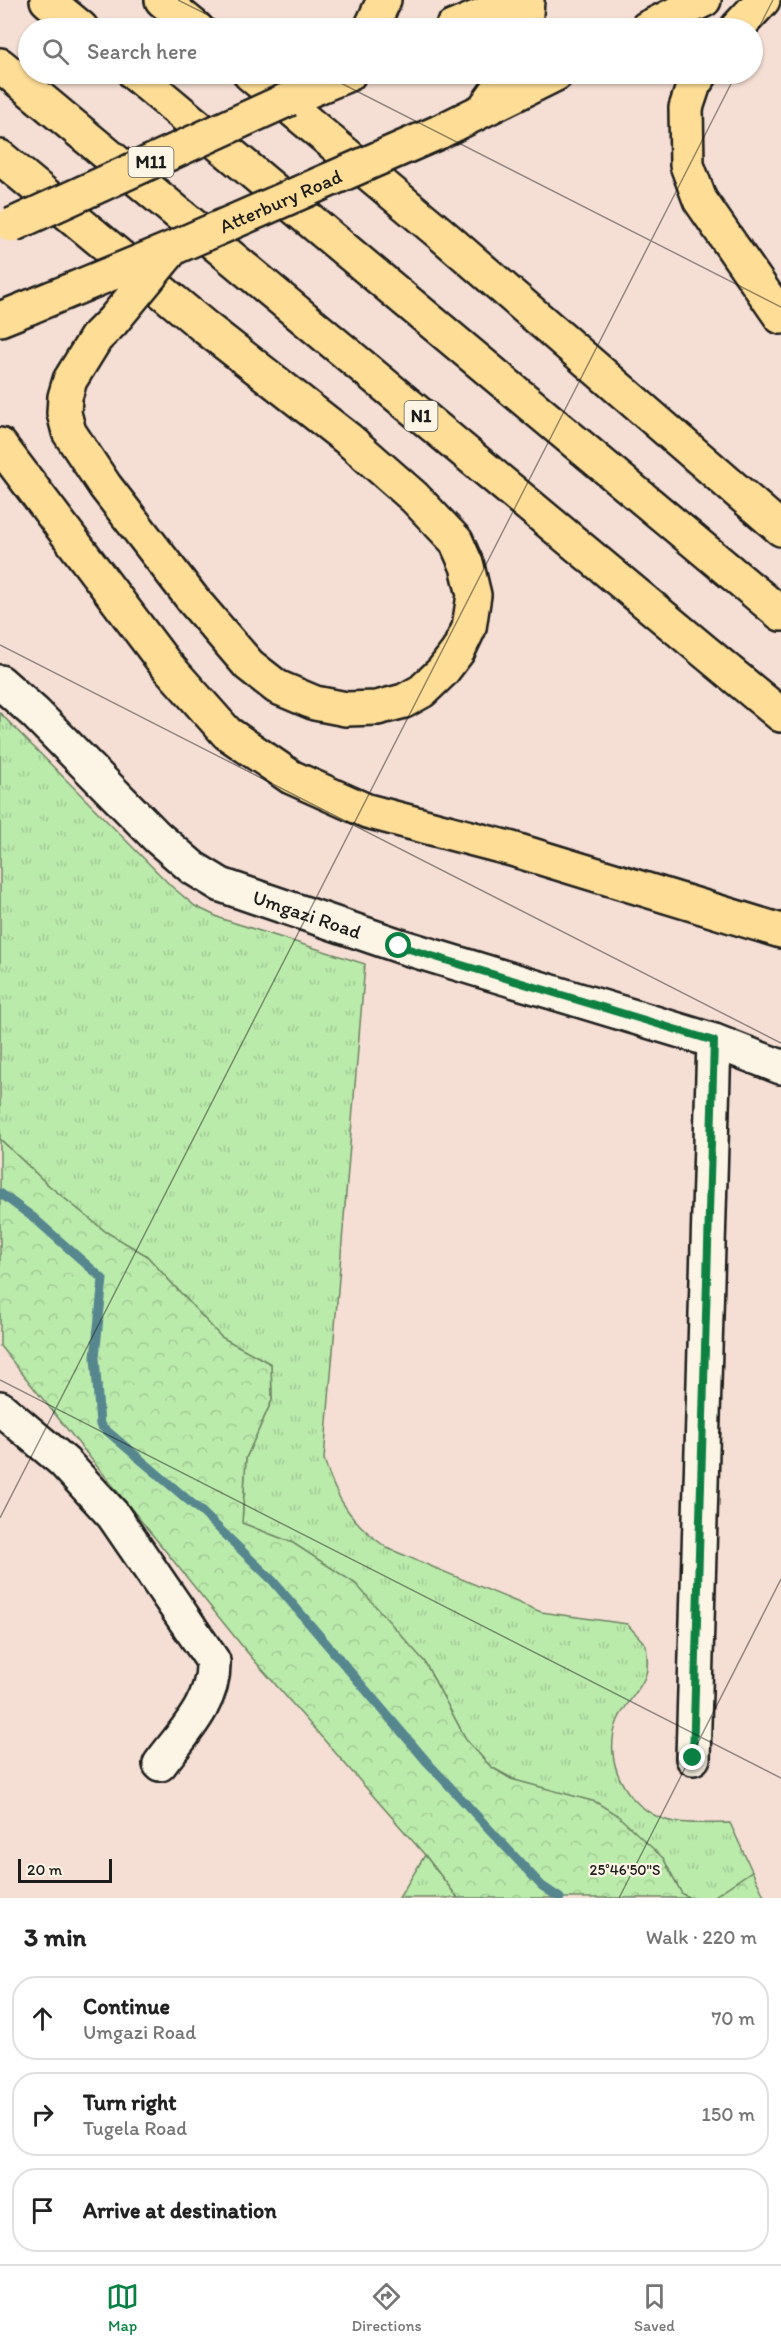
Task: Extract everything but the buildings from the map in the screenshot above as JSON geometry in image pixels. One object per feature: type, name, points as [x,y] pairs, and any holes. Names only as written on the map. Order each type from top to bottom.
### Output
[{"type":"main road","points":[[47,0],[69,18]]},
{"type":"main road","points":[[162,0],[184,18]]},
{"type":"main road","points":[[376,18],[384,0]]},
{"type":"main road","points":[[476,18],[519,0]]},
{"type":"main road","points":[[526,18],[527,0]]},
{"type":"main road","points":[[667,18],[704,0]]},
{"type":"main road","points":[[746,18],[763,0]]},
{"type":"main road","name":"N1","points":[[0,65],[18,80]]},
{"type":"main road","name":"N1","points":[[23,84],[781,716]]},
{"type":"main road","points":[[147,84],[781,614]]},
{"type":"main road","points":[[262,84],[441,234],[781,529]]},
{"type":"main road","points":[[289,99],[309,84]]},
{"type":"main road","name":"M11","points":[[6,228],[325,84]]},
{"type":"main road","points":[[484,109],[502,84]]},
{"type":"main road","name":"Atterbury Road","points":[[0,319],[173,248],[439,132],[535,84]]},
{"type":"main road","points":[[694,84],[686,108],[687,165],[700,200],[781,317]]},
{"type":"main road","points":[[0,85],[62,117]]},
{"type":"main road","points":[[0,157],[206,328],[348,439],[414,497],[456,541],[467,566],[474,595],[469,628],[458,651],[442,672],[422,691],[404,701],[377,708],[346,709],[315,703],[277,687],[249,665],[194,601],[105,486],[69,432],[64,413],[65,397],[70,380],[96,338],[112,322],[173,248]]},
{"type":"main road","points":[[0,445],[163,662],[227,733],[291,777],[367,811],[512,849],[781,931]]},
{"type":"street","name":"Umgazi Road","points":[[0,682],[35,713],[157,837],[193,868],[221,885],[399,946],[714,1041],[781,1067]]},
{"type":"street","points":[[693,1758],[714,1041]]},
{"type":"street","points":[[0,1408],[64,1462],[113,1515],[213,1661],[214,1677],[204,1704],[160,1764]]},
{"type":"green space","points":[[0,713],[171,886],[195,906],[222,919],[365,964],[324,1459],[329,1474],[347,1510],[364,1529],[387,1548],[541,1612],[627,1624],[646,1645],[645,1677],[621,1714],[614,1735],[615,1766],[629,1793],[639,1805],[652,1814],[680,1823],[730,1823],[752,1871],[712,1898],[690,1898],[682,1894],[663,1858],[491,1767],[467,1741],[424,1661],[293,1543],[242,1523],[246,1458],[272,1400],[271,1364],[221,1337],[146,1255],[106,1232],[47,1184],[0,1139]]},
{"type":"green space","points":[[0,1139],[47,1184],[106,1232],[146,1255],[221,1337],[271,1364],[272,1400],[246,1458],[242,1523],[293,1543],[356,1584],[424,1661],[467,1741],[491,1767],[511,1779],[596,1802],[617,1815],[663,1858],[682,1894],[690,1898],[458,1898],[425,1855],[247,1652],[0,1346]]},
{"type":"green space","points":[[425,1855],[458,1898],[399,1898]]},
{"type":"green space","points":[[752,1871],[765,1898],[712,1898]]},
{"type":"waterway","points":[[0,1193],[34,1218],[103,1279],[95,1357],[100,1425],[202,1512],[273,1581],[428,1763],[542,1886],[560,1898]]},
{"type":"route","points":[[399,946],[714,1041],[693,1758]]}]
